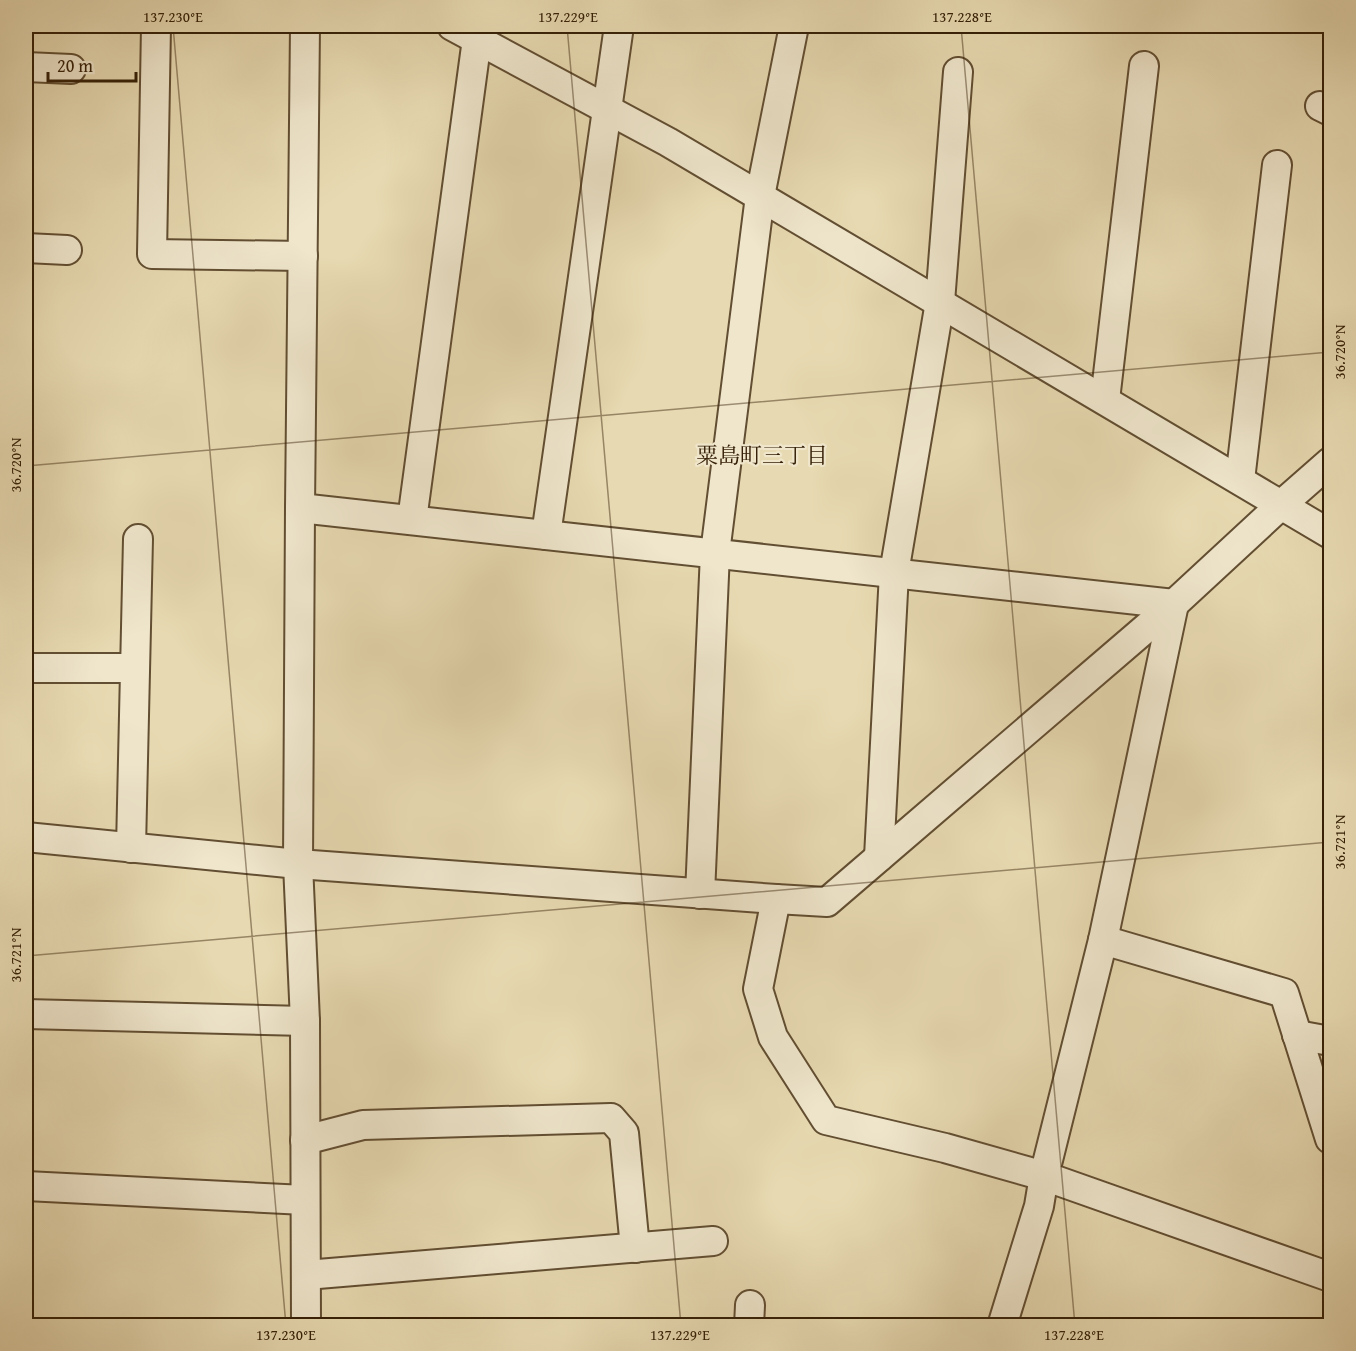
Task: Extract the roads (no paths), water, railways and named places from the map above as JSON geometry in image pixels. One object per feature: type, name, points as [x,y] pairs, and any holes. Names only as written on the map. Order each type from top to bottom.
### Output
[{"type":"street","points":[[156,26],[152,254],[303,256]]},
{"type":"street","points":[[305,26],[298,864],[305,1021],[306,1326]]},
{"type":"street","points":[[452,26],[668,142],[1330,534]]},
{"type":"street","points":[[546,535],[619,26]]},
{"type":"street","points":[[700,894],[715,553],[760,196],[794,26]]},
{"type":"street","points":[[412,520],[477,39]]},
{"type":"street","points":[[1105,400],[1144,66]]},
{"type":"street","points":[[26,67],[71,69]]},
{"type":"street","points":[[879,857],[894,573],[940,302],[958,72]]},
{"type":"street","points":[[1240,480],[1276,165]]},
{"type":"street","points":[[26,248],[67,250]]},
{"type":"street","points":[[26,837],[298,864],[827,902],[1174,604],[1330,462]]},
{"type":"street","points":[[300,508],[1174,604]]},
{"type":"street","points":[[131,848],[138,539]]},
{"type":"street","points":[[1002,1326],[1039,1206],[1044,1176],[1103,940],[1174,604]]},
{"type":"street","points":[[26,668],[135,668]]},
{"type":"street","points":[[776,899],[758,989],[773,1037],[826,1120],[1044,1176],[1330,1277]]},
{"type":"street","points":[[1103,940],[1284,993],[1330,1139]]},
{"type":"street","points":[[26,1014],[305,1021]]},
{"type":"street","points":[[1297,1035],[1330,1041]]},
{"type":"street","points":[[305,1140],[363,1125],[611,1118],[624,1134],[635,1248]]},
{"type":"street","points":[[26,1186],[305,1200]]},
{"type":"street","points":[[306,1275],[713,1241]]},
{"type":"district","name":"粟島町三丁目","points":[[762,455]]}]
